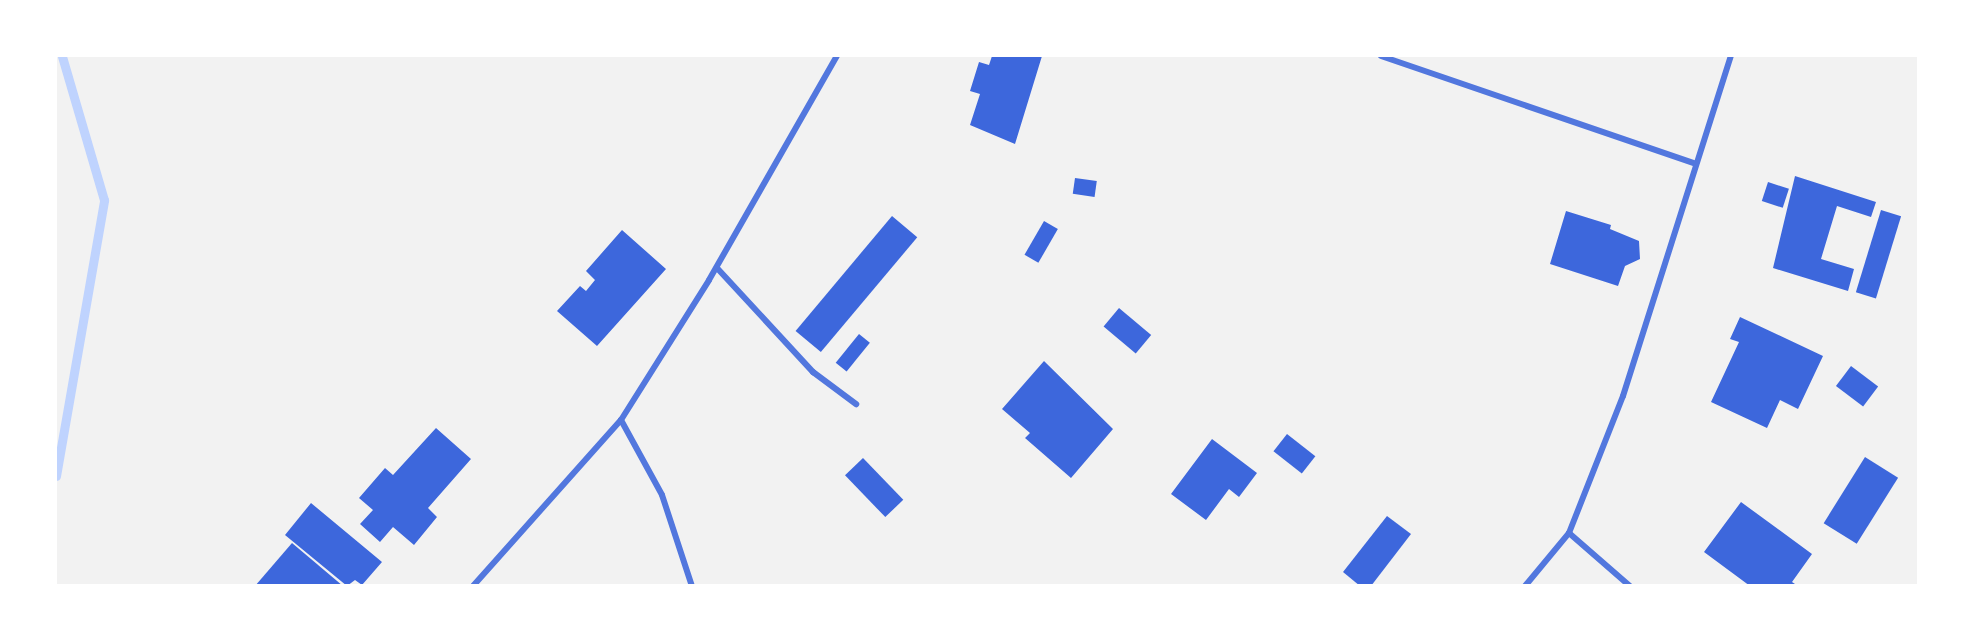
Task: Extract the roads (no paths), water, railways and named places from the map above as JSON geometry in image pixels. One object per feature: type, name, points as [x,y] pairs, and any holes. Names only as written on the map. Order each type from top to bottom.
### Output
[{"type":"street","points":[[473,585],[621,420],[717,268],[837,56]]},
{"type":"street","points":[[1381,56],[1696,164]]},
{"type":"street","points":[[1526,585],[1569,533],[1623,396],[1731,56]]},
{"type":"street","points":[[717,268],[813,372],[856,404]]},
{"type":"street","points":[[621,420],[662,495],[692,585]]},
{"type":"street","points":[[1569,533],[1630,585]]},
{"type":"waterway","points":[[56,476],[104,200],[62,56]]}]
